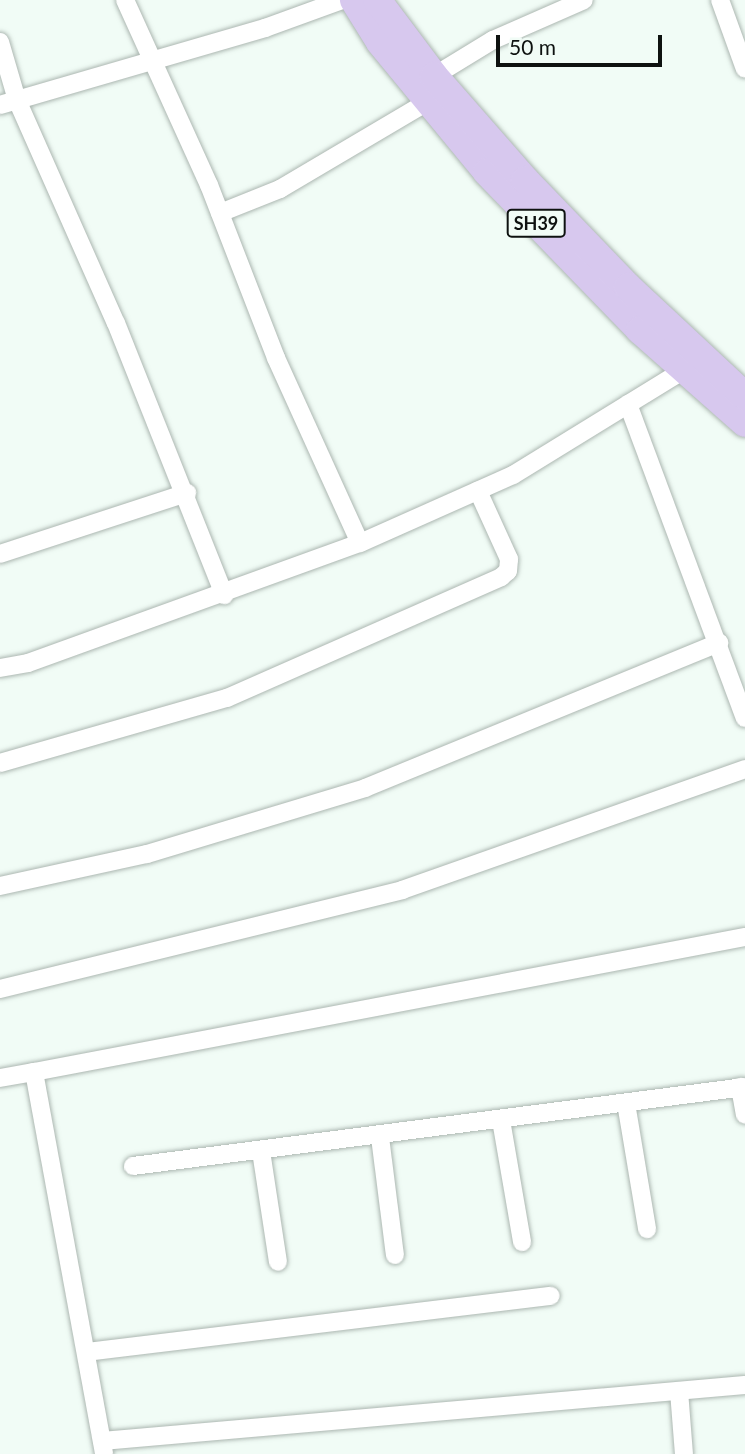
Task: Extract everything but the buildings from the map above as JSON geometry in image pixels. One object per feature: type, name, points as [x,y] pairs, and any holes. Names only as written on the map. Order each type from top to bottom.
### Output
[{"type":"main road","name":"SH39","points":[[354,0],[431,89],[628,287],[745,396]]},
{"type":"main road","name":"SH39","points":[[377,0],[431,89],[487,172],[684,369],[745,424]]},
{"type":"street","points":[[125,0],[153,57],[220,213],[276,358],[360,543]]},
{"type":"street","points":[[8,102],[153,57],[265,28],[342,0]]},
{"type":"street","points":[[220,213],[301,178],[431,89],[493,40],[584,0]]},
{"type":"street","points":[[720,0],[745,69]]},
{"type":"street","points":[[0,42],[8,102],[187,493],[224,594]]},
{"type":"street","points":[[0,668],[28,663],[360,543],[513,475],[684,369]]},
{"type":"street","points":[[628,404],[745,718]]},
{"type":"street","points":[[0,763],[35,756],[228,698],[501,577],[510,566],[509,559],[478,491]]},
{"type":"street","points":[[0,554],[187,493]]},
{"type":"street","points":[[0,886],[147,854],[365,788],[719,643]]},
{"type":"street","points":[[0,989],[402,890],[745,769]]},
{"type":"street","points":[[0,1077],[745,937]]},
{"type":"street","points":[[34,1072],[103,1447],[745,1385]]},
{"type":"street","points":[[133,1166],[380,1137],[743,1087],[745,1115]]},
{"type":"street","points":[[626,1103],[646,1228]]},
{"type":"street","points":[[502,1120],[522,1242]]},
{"type":"street","points":[[380,1137],[395,1255]]},
{"type":"street","points":[[261,1151],[278,1262]]},
{"type":"street","points":[[86,1352],[551,1296]]},
{"type":"street","points":[[679,1391],[684,1454]]}]
